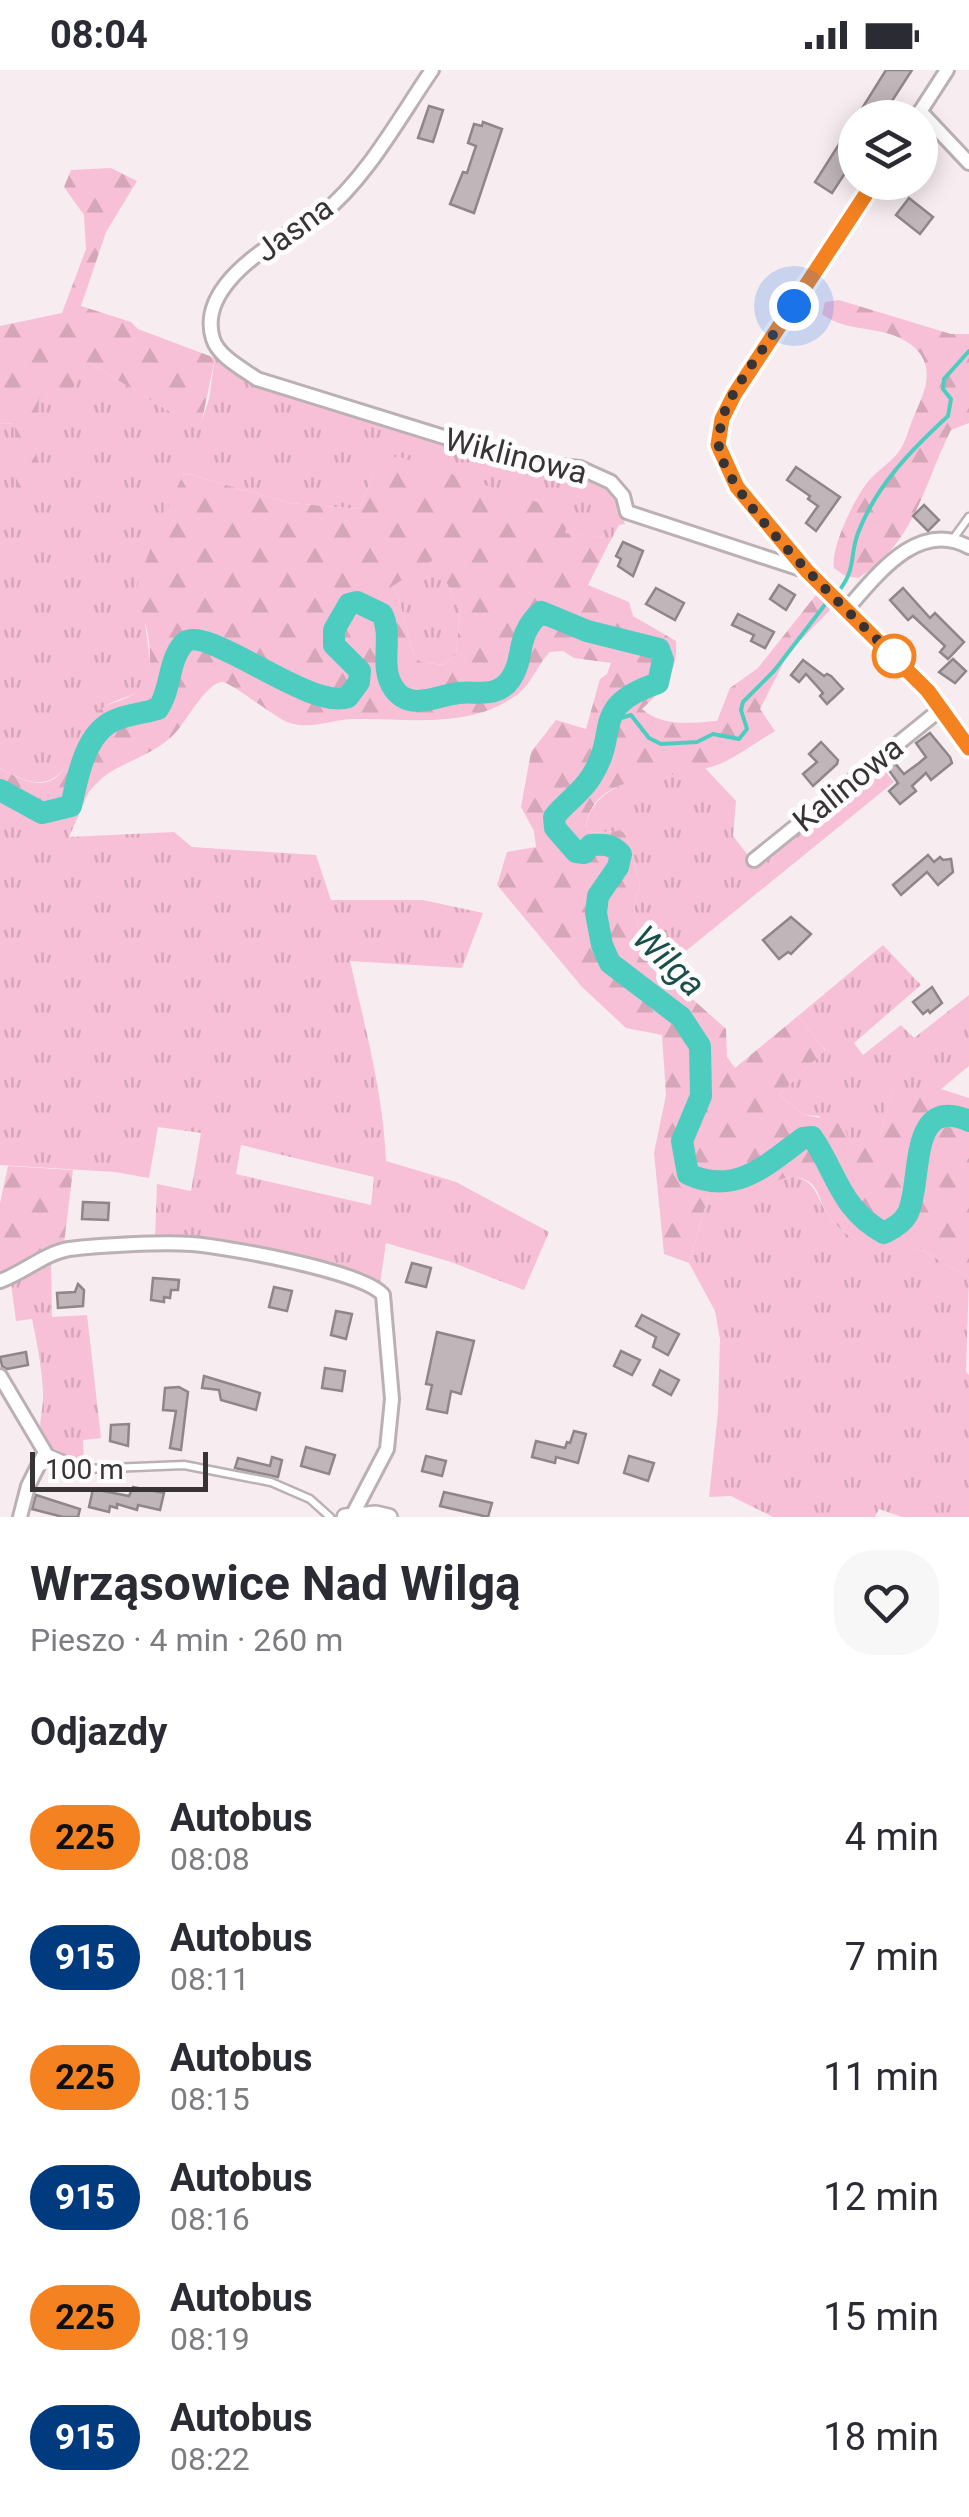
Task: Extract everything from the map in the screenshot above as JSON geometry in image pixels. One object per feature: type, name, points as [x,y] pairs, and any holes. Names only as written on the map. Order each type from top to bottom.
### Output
[{"type":"street","name":"Jasna","points":[[216,345],[211,320],[224,285],[282,236],[320,216],[342,194],[432,70]]},
{"type":"street","points":[[928,100],[948,70]]},
{"type":"street","points":[[938,133],[969,162]]},
{"type":"street","points":[[862,200],[734,395],[722,419],[718,445],[737,487],[807,571],[915,677],[969,748]]},
{"type":"street","name":"Wiklinowa","points":[[216,345],[232,362],[258,379],[528,463],[580,468],[610,482],[623,496],[628,512],[807,571]]},
{"type":"street","points":[[846,610],[884,568],[914,546],[936,538],[954,539],[969,548]]},
{"type":"street","name":"Kalinowa","points":[[754,860],[942,708]]},
{"type":"street","points":[[0,1282],[66,1249],[190,1244],[255,1254],[363,1280],[383,1295],[392,1399],[387,1449],[349,1516],[389,1517]]},
{"type":"street","points":[[0,1376],[45,1452],[28,1486],[20,1517]]},
{"type":"lane","points":[[954,539],[969,518]]},
{"type":"lane","points":[[45,1452],[86,1469],[184,1465],[271,1482],[310,1499],[330,1517]]},
{"type":"green space","points":[[111,168],[137,181],[106,232],[81,306],[131,322],[138,329],[215,358],[200,430],[88,362],[69,394],[39,399],[35,491],[16,487],[15,423],[0,424],[0,326],[62,313],[86,249],[84,215],[64,187],[71,170]]},
{"type":"green space","points":[[839,300],[951,334],[969,334],[969,423],[951,430],[906,530],[878,564],[858,578],[845,576],[834,568],[839,537],[862,490],[902,447],[927,376],[923,358],[906,341],[844,325],[822,314],[825,302]]},
{"type":"green space","points":[[215,358],[258,383],[581,474],[612,492],[625,524],[619,525],[607,547],[604,538],[564,533],[569,514],[374,472],[359,509],[290,503],[184,473],[146,614],[149,661],[144,684],[136,693],[105,707],[55,777],[42,782],[24,780],[0,768],[0,424],[15,423],[39,398],[88,362],[199,429],[209,399]]},
{"type":"green space","points":[[397,456],[570,513],[565,533],[605,538],[607,547],[588,585],[629,602],[633,616],[676,641],[675,662],[668,679],[642,709],[659,719],[717,721],[730,688],[758,668],[819,591],[833,607],[789,652],[760,709],[775,731],[714,766],[616,787],[601,797],[591,811],[586,831],[626,832],[640,886],[634,910],[641,942],[679,987],[726,1029],[727,1057],[735,1068],[798,1016],[825,1050],[779,1095],[804,1115],[833,1120],[845,1129],[856,1156],[880,1135],[893,1089],[941,1089],[969,1098],[969,1278],[919,1248],[887,1252],[856,1240],[830,1218],[812,1185],[794,1177],[735,1198],[708,1197],[689,1263],[664,1254],[654,1153],[666,1095],[662,1035],[626,1028],[582,987],[497,885],[507,852],[536,847],[534,831],[521,807],[531,752],[556,720],[586,729],[600,679],[611,663],[574,658],[563,651],[550,652],[518,694],[480,713],[439,720],[355,719],[296,724],[222,682],[204,695],[169,739],[106,775],[66,813],[38,818],[0,809],[0,768],[25,780],[42,783],[55,778],[86,724],[98,711],[134,694],[143,684],[150,650],[136,597],[137,586],[184,473],[290,503],[359,509],[374,472]],"holes":[[[436,558],[460,613],[456,655],[443,665],[421,662],[414,655],[398,596],[391,587]]]},
{"type":"green space","points":[[436,557],[460,613],[456,655],[443,665],[421,662],[414,655],[398,596],[390,586]]},
{"type":"green space","points":[[878,763],[894,782],[665,968],[641,942],[634,910],[640,886],[626,832],[586,831],[590,813],[614,789],[650,776],[705,768],[736,801],[733,836],[754,863]]},
{"type":"green space","points":[[90,789],[69,837],[174,832],[192,847],[316,855],[331,900],[423,900],[483,913],[462,968],[350,961],[377,1085],[386,1161],[456,1182],[549,1232],[524,1290],[386,1243],[380,1283],[233,1242],[155,1240],[157,1184],[191,1191],[201,1133],[158,1127],[149,1178],[115,1172],[0,1165],[0,809],[49,816],[79,800]],"holes":[[[241,1145],[374,1177],[371,1205],[236,1174]]]},
{"type":"green space","points":[[883,945],[921,985],[854,1043],[863,1055],[901,1025],[914,1038],[969,995],[969,1066],[941,1089],[893,1089],[880,1135],[856,1157],[819,1116],[804,1115],[779,1095],[825,1050],[798,1016]]},
{"type":"green space","points":[[8,1166],[73,1170],[64,1243],[0,1276],[0,1203]]},
{"type":"green space","points":[[794,1176],[812,1186],[836,1225],[857,1240],[894,1251],[919,1248],[969,1278],[969,1517],[902,1517],[879,1509],[875,1517],[773,1517],[731,1496],[709,1497],[718,1412],[720,1339],[715,1311],[689,1263],[708,1197]]},
{"type":"green space","points":[[51,1259],[52,1317],[87,1315],[101,1438],[83,1440],[84,1466],[57,1450],[45,1448],[40,1426],[42,1374],[32,1319],[16,1321],[11,1283]]},
{"type":"building","points":[[886,70],[912,70],[893,100],[867,100]]},
{"type":"building","points":[[429,106],[443,110],[433,142],[418,138]]},
{"type":"building","points":[[483,122],[502,129],[474,213],[450,204],[476,146],[468,143],[474,124],[482,126]]},
{"type":"building","points":[[838,146],[838,184],[832,193],[815,182]]},
{"type":"building","points":[[912,200],[933,217],[920,234],[896,215]]},
{"type":"building","points":[[796,467],[840,497],[816,531],[806,523],[818,506],[787,480]]},
{"type":"building","points":[[924,505],[939,520],[928,531],[913,516]]},
{"type":"building","points":[[623,542],[643,551],[633,576],[618,566],[621,559],[616,556]]},
{"type":"building","points":[[779,585],[795,595],[786,610],[770,599]]},
{"type":"building","points":[[656,588],[684,603],[675,620],[646,604]]},
{"type":"building","points":[[903,588],[930,618],[935,613],[964,642],[948,659],[940,652],[945,646],[913,616],[908,620],[890,600]]},
{"type":"building","points":[[738,614],[774,632],[765,648],[751,641],[754,635],[732,625]]},
{"type":"building","points":[[953,659],[966,671],[955,683],[939,672]]},
{"type":"building","points":[[803,660],[824,676],[831,676],[843,689],[827,704],[820,696],[823,693],[806,674],[799,682],[791,675]]},
{"type":"building","points":[[930,733],[952,763],[931,780],[926,773],[912,786],[916,791],[900,804],[889,791],[898,783],[886,766],[893,761],[904,774],[919,763],[926,757],[916,743]]},
{"type":"building","points":[[821,742],[838,760],[813,786],[803,774],[817,762],[809,754]]},
{"type":"building","points":[[928,855],[934,862],[940,857],[951,859],[953,872],[938,885],[927,872],[901,895],[893,885]]},
{"type":"building","points":[[791,917],[811,934],[791,954],[779,959],[763,940]]},
{"type":"building","points":[[932,987],[942,1003],[923,1014],[913,1002]]},
{"type":"building","points":[[83,1202],[109,1203],[108,1220],[82,1219]]},
{"type":"building","points":[[412,1263],[431,1268],[426,1287],[406,1282]]},
{"type":"building","points":[[153,1278],[179,1280],[178,1290],[171,1290],[170,1298],[164,1297],[164,1302],[151,1300]]},
{"type":"building","points":[[78,1284],[84,1290],[83,1306],[58,1308],[57,1293],[75,1292]]},
{"type":"building","points":[[274,1287],[292,1291],[287,1311],[269,1307]]},
{"type":"building","points":[[336,1311],[352,1314],[346,1339],[331,1335]]},
{"type":"building","points":[[642,1315],[679,1334],[668,1355],[653,1347],[656,1337],[636,1326]]},
{"type":"building","points":[[437,1332],[474,1341],[461,1394],[451,1391],[447,1413],[427,1409],[432,1385],[426,1384]]},
{"type":"building","points":[[621,1351],[640,1360],[632,1375],[614,1366]]},
{"type":"building","points":[[26,1352],[28,1365],[7,1369],[2,1366],[0,1357]]},
{"type":"building","points":[[325,1368],[345,1371],[342,1391],[322,1388]]},
{"type":"building","points":[[660,1370],[679,1380],[671,1395],[653,1385]]},
{"type":"building","points":[[204,1376],[260,1393],[256,1410],[221,1400],[219,1390],[202,1388]]},
{"type":"building","points":[[179,1387],[188,1392],[181,1450],[170,1448],[176,1411],[163,1410],[165,1388]]},
{"type":"building","points":[[129,1424],[128,1446],[110,1441],[111,1425]]},
{"type":"building","points":[[574,1431],[586,1434],[578,1463],[556,1457],[555,1463],[532,1457],[536,1441],[565,1448]]},
{"type":"building","points":[[306,1447],[335,1455],[329,1474],[301,1466]]},
{"type":"building","points":[[426,1456],[446,1461],[442,1476],[422,1471]]},
{"type":"building","points":[[629,1456],[654,1463],[648,1481],[624,1473]]},
{"type":"building","points":[[272,1457],[282,1460],[278,1477],[235,1468],[238,1458],[270,1466]]},
{"type":"building","points":[[133,1487],[164,1493],[160,1510],[138,1505],[137,1510],[117,1504],[117,1508],[110,1506],[109,1512],[89,1507],[93,1489],[129,1496]]},
{"type":"building","points":[[444,1492],[492,1503],[488,1517],[440,1506]]},
{"type":"building","points":[[36,1495],[80,1509],[78,1517],[32,1509]]},
{"type":"waterway","points":[[838,592],[848,576],[855,541],[874,500],[908,456],[948,416],[951,399],[943,389],[944,379],[969,351]]},
{"type":"waterway","name":"Wilga","points":[[0,790],[42,813],[71,806],[82,763],[97,733],[117,719],[158,709],[178,651],[194,640],[212,644],[308,691],[330,698],[348,697],[359,682],[360,671],[334,645],[334,630],[349,604],[357,602],[382,614],[389,680],[408,700],[493,691],[505,686],[515,672],[527,630],[541,612],[587,631],[659,649],[663,660],[658,683],[636,692],[614,711],[600,761],[591,777],[554,817],[555,828],[576,852],[584,853],[591,845],[600,845],[611,846],[621,854],[618,867],[598,896],[596,913],[602,945],[610,963],[681,1017],[700,1046],[701,1096],[682,1141],[688,1174],[705,1180],[736,1179],[763,1167],[803,1138],[812,1137],[848,1202],[884,1233],[908,1213],[926,1130],[935,1119],[949,1116],[969,1121]]},
{"type":"waterway","points":[[607,722],[631,715],[649,738],[661,744],[697,742],[713,734],[739,739],[747,729],[741,710],[743,702],[774,671],[827,602]]},
{"type":"bus line","name":"225","points":[[862,200],[734,395],[722,419],[718,445],[737,487],[807,571],[928,691],[969,748]]},
{"type":"route","points":[[794,306],[734,395],[722,419],[718,445],[737,487],[807,571],[901,663],[894,656]]}]
